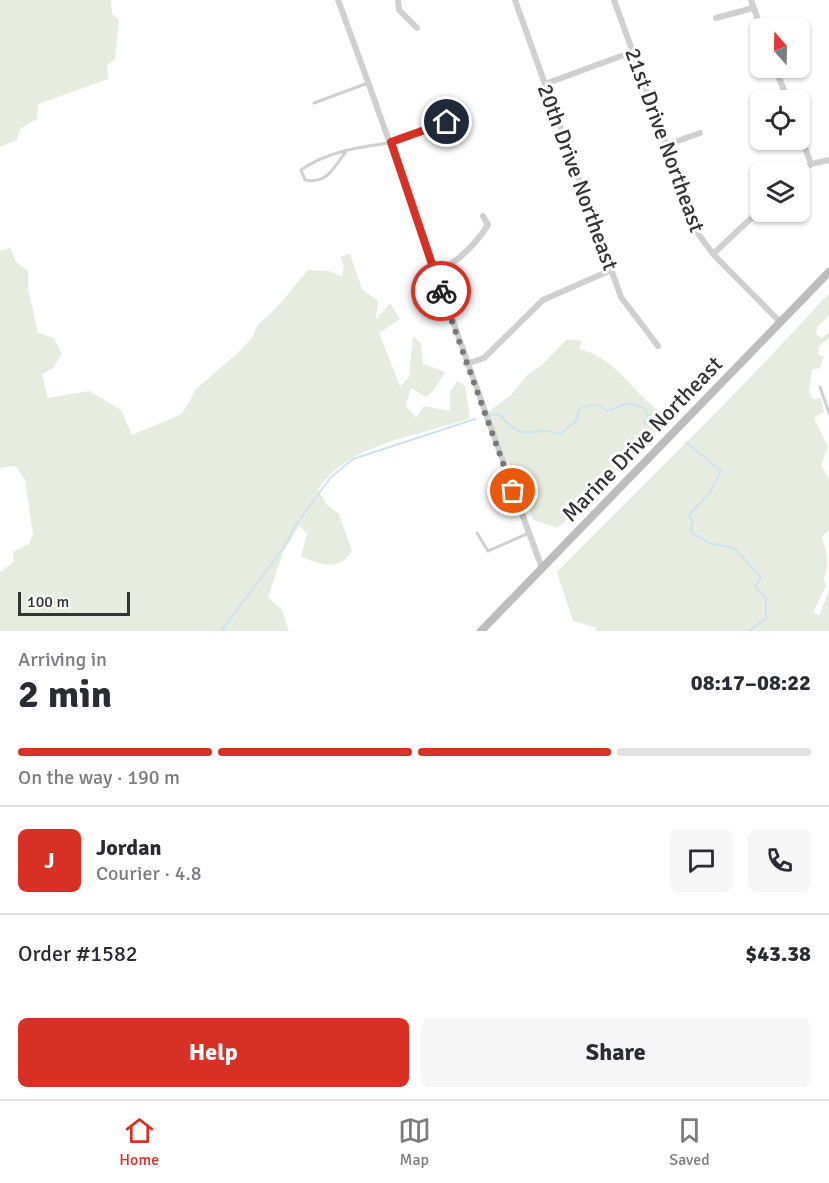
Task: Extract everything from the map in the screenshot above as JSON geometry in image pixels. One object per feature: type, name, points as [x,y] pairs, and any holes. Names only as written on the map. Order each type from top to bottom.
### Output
[{"type":"main road","name":"Marine Drive Northeast","points":[[481,631],[829,272]]},
{"type":"street","points":[[339,0],[391,142],[466,364],[542,568]]},
{"type":"street","points":[[398,0],[399,10],[417,28]]},
{"type":"street","name":"20th Drive Northeast","points":[[515,0],[611,270],[630,313],[658,346]]},
{"type":"street","name":"21st Drive Northeast","points":[[614,0],[699,235],[713,254],[780,322]]},
{"type":"street","points":[[751,0],[757,18]]},
{"type":"street","points":[[716,18],[753,8]]},
{"type":"street","points":[[544,84],[632,52]]},
{"type":"street","points":[[391,142],[447,122]]},
{"type":"street","points":[[666,145],[700,133]]},
{"type":"street","points":[[806,150],[811,164],[829,160]]},
{"type":"street","points":[[435,273],[451,265],[483,234],[489,225],[483,216]]},
{"type":"street","points":[[713,254],[750,219]]},
{"type":"street","points":[[466,364],[484,358],[543,300],[611,270]]},
{"type":"lane","points":[[314,103],[369,82]]},
{"type":"lane","points":[[346,151],[330,174],[320,180],[305,180],[301,170],[309,164],[346,151],[391,142]]},
{"type":"lane","points":[[820,387],[829,413]]},
{"type":"lane","points":[[477,534],[488,551],[529,533]]},
{"type":"shaded area","points":[[0,0],[111,0],[112,14],[119,20],[115,59],[107,65],[108,79],[38,104],[37,119],[20,129],[17,140],[0,147]]},
{"type":"shaded area","points":[[10,248],[16,262],[28,271],[28,288],[38,333],[54,338],[62,354],[53,368],[42,374],[48,398],[89,391],[121,410],[132,435],[182,414],[196,389],[241,350],[253,336],[257,326],[279,305],[308,270],[329,271],[342,277],[344,266],[340,257],[350,254],[362,289],[378,301],[376,319],[390,303],[400,319],[379,333],[400,386],[409,377],[413,336],[421,343],[423,364],[445,372],[434,390],[426,397],[411,388],[406,406],[416,418],[424,406],[450,411],[450,392],[457,381],[465,386],[470,418],[366,451],[347,461],[331,474],[318,490],[326,504],[339,514],[352,551],[341,562],[329,565],[301,556],[307,533],[299,526],[284,550],[268,597],[282,610],[289,631],[0,631],[0,572],[14,562],[13,552],[29,544],[33,535],[25,480],[16,466],[0,468],[0,251]]},
{"type":"shaded area","points":[[829,293],[829,315],[817,327],[816,334],[822,338],[829,332],[829,338],[819,346],[818,354],[824,357],[820,368],[812,369],[809,391],[813,399],[821,398],[824,412],[814,418],[828,447],[821,465],[829,479],[829,530],[822,537],[827,558],[824,579],[826,586],[813,612],[819,616],[829,590],[829,631],[595,631],[597,628],[573,621],[557,572],[729,399]]},
{"type":"shaded area","points":[[567,339],[582,341],[579,349],[605,361],[647,401],[670,417],[558,528],[533,520],[518,474],[503,456],[488,412],[511,395],[528,374],[541,366]]},
{"type":"waterway","points":[[489,414],[500,415],[509,425],[524,432],[550,431],[560,434],[576,421],[579,409],[594,405],[607,411],[628,403],[644,408],[648,415],[645,424],[667,426]]},
{"type":"waterway","points":[[221,631],[285,546],[297,523],[331,477],[353,459],[475,419]]},
{"type":"waterway","points":[[686,442],[721,471],[710,492],[689,515],[693,521],[691,532],[709,543],[734,548],[761,577],[755,587],[766,598],[766,618],[749,631]]},
{"type":"way so far","points":[[441,291],[513,491]]},
{"type":"route","points":[[441,291],[391,142],[447,122]]}]
